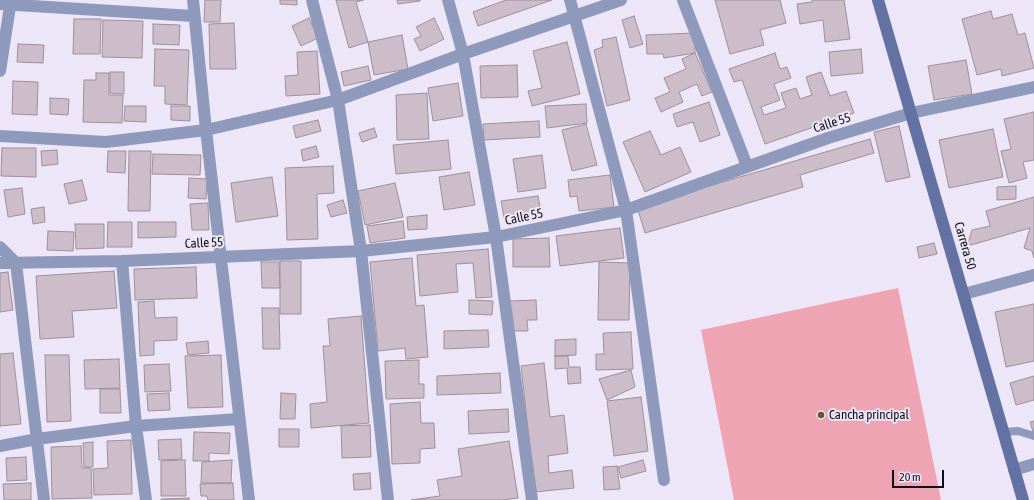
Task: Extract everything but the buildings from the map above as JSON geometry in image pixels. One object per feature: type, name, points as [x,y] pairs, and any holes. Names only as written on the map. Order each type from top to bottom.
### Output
[{"type":"main road","name":"Carrera 50","points":[[878,0],[1023,500]]},
{"type":"street","points":[[192,0],[220,257],[249,500]]},
{"type":"street","points":[[312,0],[338,100],[361,251],[388,500]]},
{"type":"street","points":[[448,0],[463,54],[496,237],[532,500]]},
{"type":"street","points":[[570,0],[626,210],[664,480]]},
{"type":"street","points":[[0,136],[106,142],[206,130],[338,100],[463,54],[621,0]]},
{"type":"street","points":[[682,0],[747,166]]},
{"type":"street","points":[[0,71],[7,3],[193,16]]},
{"type":"street","name":"Calle 55","points":[[0,263],[122,261],[361,251],[496,237],[626,210],[828,138],[911,113],[1034,87]]},
{"type":"street","points":[[0,247],[16,263],[44,500]]},
{"type":"street","points":[[122,261],[136,426],[146,500]]},
{"type":"street","points":[[964,294],[1034,275]]},
{"type":"street","points":[[0,446],[37,439],[136,426],[239,419]]},
{"type":"street","points":[[1014,470],[1034,464]]},
{"type":"lane","points":[[1003,432],[1018,431],[1034,436]]},
{"type":"shaded area","name":"Cancha principal","points":[[898,288],[941,500],[734,500],[701,330]]},
{"type":"place","name":"Cancha principal","points":[[821,415]]}]
